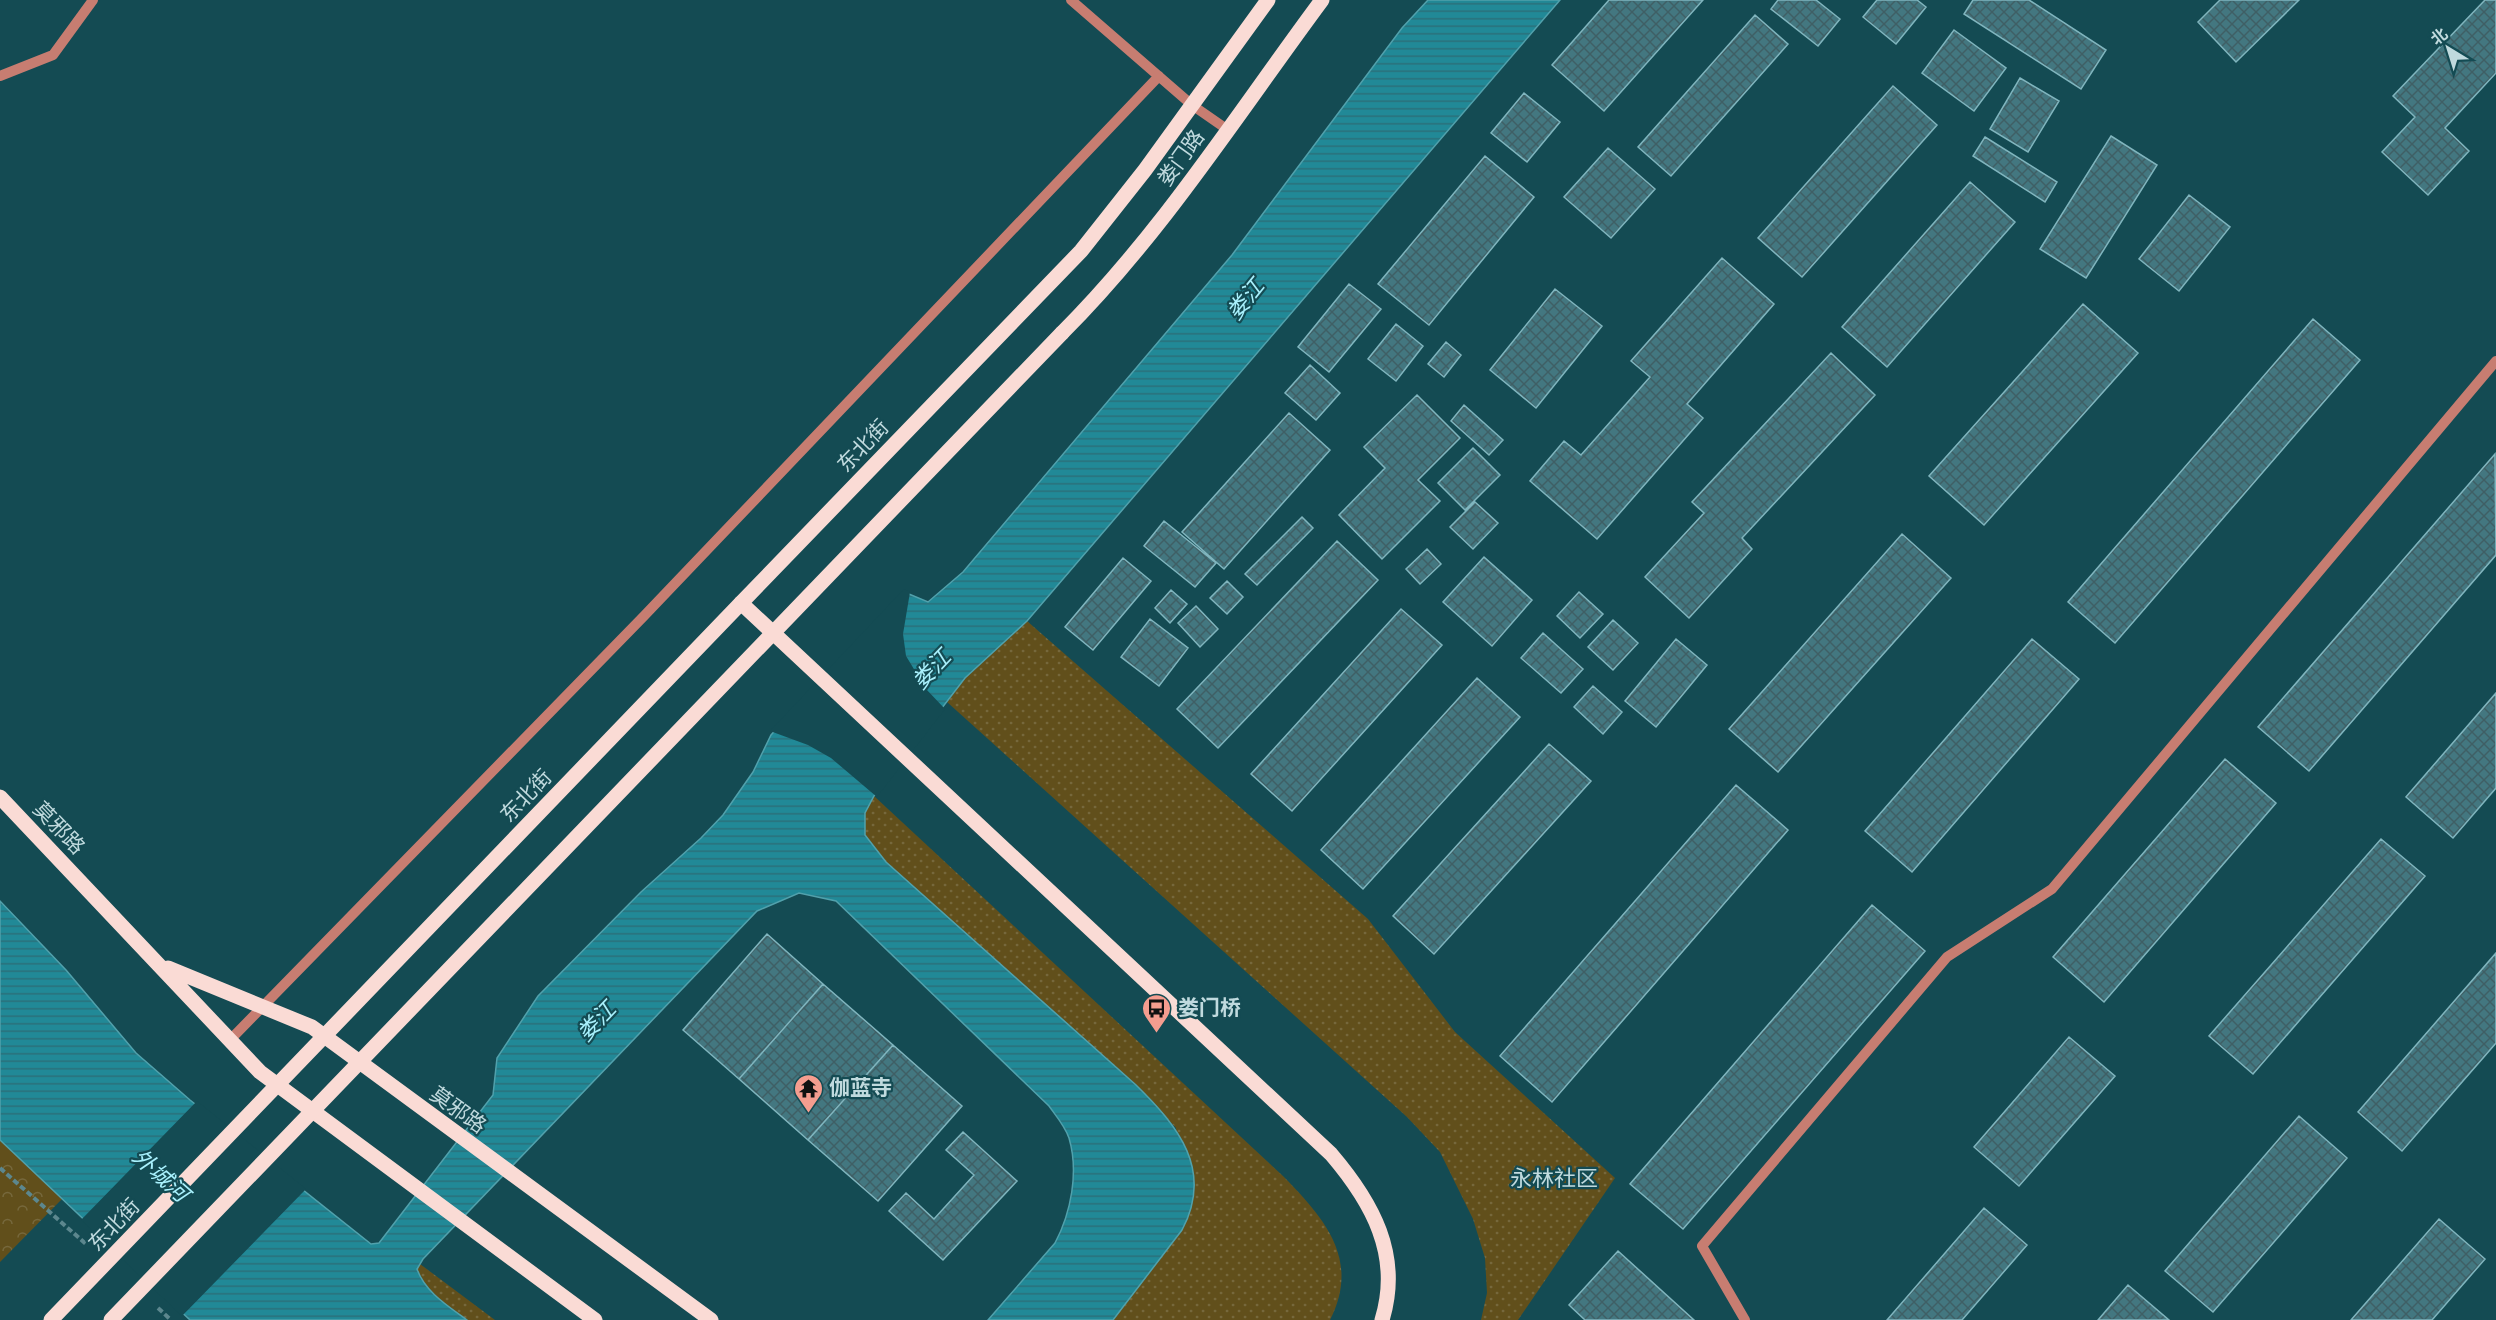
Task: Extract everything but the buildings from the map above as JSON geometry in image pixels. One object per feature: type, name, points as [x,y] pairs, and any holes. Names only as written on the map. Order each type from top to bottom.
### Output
[{"type":"main road","name":"娄门路","points":[[1031,303],[1065,269],[1101,227],[1268,0]]},
{"type":"main road","name":"娄门路","points":[[772,633],[1096,299],[1135,254],[1322,0]]},
{"type":"main road","name":"东北街","points":[[51,1320],[1031,303]]},
{"type":"main road","points":[[741,603],[1305,1128],[1345,1170],[1371,1211],[1388,1257],[1388,1295],[1382,1320]]},
{"type":"main road","points":[[111,1320],[772,633]]},
{"type":"main road","name":"莫邪路","points":[[0,797],[261,1072],[595,1320]]},
{"type":"main road","name":"莫邪路","points":[[162,966],[312,1027],[711,1320]]},
{"type":"street","points":[[0,76],[53,55],[93,0]]},
{"type":"street","points":[[1071,0],[1192,105],[1228,130]]},
{"type":"street","points":[[230,1040],[644,616],[1159,76]]},
{"type":"street","points":[[1745,1320],[1702,1246],[1947,957],[2052,889],[2496,361]]},
{"type":"green space","points":[[1027,621],[1368,919],[1455,1032],[1615,1178],[1518,1320],[1481,1320],[1487,1293],[1485,1258],[1473,1219],[1440,1152],[1407,1117],[947,702],[965,678]]},
{"type":"green space","points":[[874,796],[1283,1176],[1312,1208],[1334,1241],[1340,1259],[1342,1278],[1339,1298],[1330,1320],[1113,1320],[1182,1230],[1176,1128],[1136,1085],[886,862],[865,835],[865,813]]},
{"type":"green space","points":[[0,1140],[63,1198],[0,1262]]},
{"type":"green space","points":[[420,1264],[495,1320],[467,1320],[453,1311],[425,1283],[417,1269]]},
{"type":"water","points":[[1428,0],[1560,0],[1027,621],[965,678],[874,796],[865,813],[865,835],[886,862],[1136,1085],[1165,1117],[1187,1150],[1193,1169],[1194,1188],[1191,1208],[1182,1230],[1113,1320],[988,1320],[1055,1243],[1061,1231],[1072,1192],[1073,1165],[1069,1138],[1049,1106],[836,901],[799,893],[757,911],[423,1259],[417,1269],[426,1285],[438,1298],[467,1320],[190,1320],[0,1140],[0,901],[66,970],[136,1053],[190,1100],[371,1244],[379,1243],[493,1095],[497,1058],[538,996],[641,892],[723,815],[753,772],[771,735],[904,592],[928,602],[963,572],[1232,255],[1402,28]]},
{"type":"pier","points":[[904,589],[910,592],[903,634],[906,656],[926,689],[945,709],[877,797],[831,758],[808,745],[770,731]]},
{"type":"pier","points":[[197,1101],[306,1189],[182,1316],[81,1220]]},
{"type":"place","name":"娄门桥","points":[[1157,1034]]},
{"type":"place","name":"伽蓝寺","points":[[808,1114]]},
{"type":"district","name":"永林社区","points":[[1554,1178]]},
{"type":"water label","name":"娄江","points":[[1245,299]]},
{"type":"water label","name":"娄江","points":[[931,669]]},
{"type":"water label","name":"娄江","points":[[596,1021]]},
{"type":"water label","name":"外城河","points":[[161,1175]]}]
